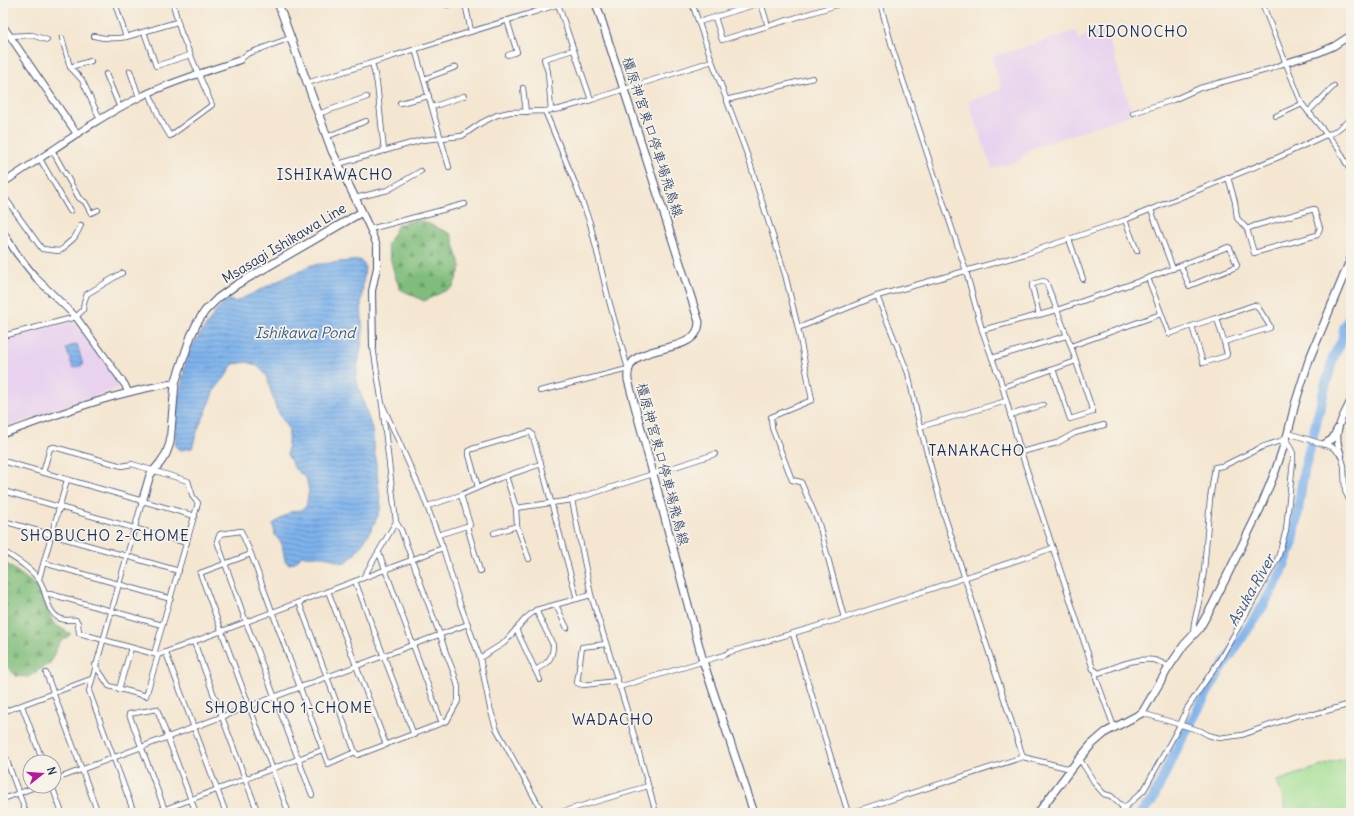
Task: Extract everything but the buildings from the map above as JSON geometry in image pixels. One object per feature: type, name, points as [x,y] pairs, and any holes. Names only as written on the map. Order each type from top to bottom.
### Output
[{"type":"main road","name":"Msasagi Ishikawa Line","points":[[142,502],[153,471],[163,458],[170,443],[175,383],[191,336],[205,311],[218,298],[258,271],[362,212],[326,136],[278,3]]},
{"type":"main road","name":"橿原神宮東口停車場飛鳥線","points":[[596,3],[699,322],[697,332],[690,340],[641,355],[633,361],[628,369],[628,380],[703,661],[754,813]]},
{"type":"main road","points":[[1038,813],[1071,768],[1091,744],[1114,727],[1142,713],[1169,667],[1184,645],[1198,629],[1212,606],[1260,509],[1275,472],[1289,436],[1295,404],[1309,360],[1351,258]]},
{"type":"street","points":[[115,3],[126,37]]},
{"type":"street","points":[[447,4],[454,3]]},
{"type":"street","points":[[464,3],[471,32]]},
{"type":"street","points":[[692,3],[748,157],[785,274],[798,328],[812,400],[771,417],[772,428],[792,480],[801,482],[819,524],[844,618]]},
{"type":"street","points":[[698,22],[761,3],[768,26]]},
{"type":"street","points":[[715,17],[722,40],[837,5],[836,3]]},
{"type":"street","points":[[880,3],[893,50],[966,271],[982,330],[1000,375],[1021,452],[1093,669],[1096,672],[1096,678],[1114,727]]},
{"type":"street","points":[[1262,3],[1302,104],[1328,134],[1338,148],[1351,172]]},
{"type":"street","points":[[149,92],[159,117],[170,136],[212,105],[177,22],[173,4]]},
{"type":"street","points":[[307,83],[560,4],[573,50],[591,100]]},
{"type":"street","points":[[507,20],[517,52],[508,55]]},
{"type":"street","points":[[94,36],[103,38],[126,37],[177,22]]},
{"type":"street","points":[[3,26],[77,134]]},
{"type":"street","points":[[144,32],[156,66],[190,55]]},
{"type":"street","points":[[10,36],[32,35],[47,40]]},
{"type":"street","points":[[1133,113],[1173,100],[1200,88],[1318,53],[1334,46],[1351,35]]},
{"type":"street","points":[[62,38],[70,67],[82,80],[100,119]]},
{"type":"street","points":[[3,183],[100,119],[149,92],[240,60],[247,54],[290,38]]},
{"type":"street","points":[[415,49],[449,167]]},
{"type":"street","points":[[551,110],[548,72],[544,59],[573,50]]},
{"type":"street","points":[[70,67],[92,61]]},
{"type":"street","points":[[338,164],[422,140],[462,136],[481,123],[498,115],[510,112],[545,111],[591,100],[624,88],[712,61]]},
{"type":"street","points":[[372,63],[377,83],[384,150]]},
{"type":"street","points":[[424,79],[456,67]]},
{"type":"street","points":[[130,71],[139,98]]},
{"type":"street","points":[[106,74],[120,108]]},
{"type":"street","points":[[726,100],[813,78]]},
{"type":"street","points":[[1308,112],[1334,86]]},
{"type":"street","points":[[523,88],[526,112]]},
{"type":"street","points":[[400,103],[429,96]]},
{"type":"street","points":[[432,107],[464,96]]},
{"type":"street","points":[[318,114],[367,97]]},
{"type":"street","points":[[1276,116],[1302,104]]},
{"type":"street","points":[[540,391],[628,369],[608,297],[590,223],[545,111]]},
{"type":"street","points":[[798,328],[877,296],[966,271],[1125,220],[1279,157],[1333,133],[1351,119]]},
{"type":"street","points":[[326,136],[366,121]]},
{"type":"street","points":[[52,150],[79,198],[85,202],[91,213],[98,210]]},
{"type":"street","points":[[40,159],[70,211]]},
{"type":"street","points":[[355,198],[388,190],[421,171]]},
{"type":"street","points":[[1228,177],[1235,202],[1237,218],[1247,229],[1254,253],[1317,235],[1320,228],[1314,209],[1247,229]]},
{"type":"street","points":[[3,195],[42,249],[59,251],[64,248],[65,245],[77,234],[81,225]]},
{"type":"street","points":[[370,230],[465,204]]},
{"type":"street","points":[[1151,210],[1173,269]]},
{"type":"street","points":[[299,602],[355,752],[358,755],[414,735],[447,721],[458,701],[458,687],[402,530],[396,522],[382,404],[373,347],[372,291],[377,267],[376,246],[362,212]]},
{"type":"street","points":[[1125,220],[1137,251]]},
{"type":"street","points":[[3,232],[17,254],[38,279],[76,318],[125,385],[128,392]]},
{"type":"street","points":[[1069,239],[1083,279]]},
{"type":"street","points":[[982,330],[1057,310],[1173,269],[1228,247],[1230,248],[1237,265],[1236,267],[1189,286],[1181,266]]},
{"type":"street","points":[[3,336],[76,318],[83,310],[87,294],[122,273]]},
{"type":"street","points":[[1148,278],[1169,334],[1254,305],[1270,326],[1270,328],[1224,342]]},
{"type":"street","points":[[1039,315],[1032,286],[1033,284],[1043,281],[1046,282],[1071,346],[1093,412],[1070,419],[1053,369]]},
{"type":"street","points":[[877,296],[908,373],[920,427],[943,511],[1023,757]]},
{"type":"street","points":[[1071,346],[1161,314]]},
{"type":"street","points":[[1192,326],[1203,363],[1226,356],[1227,354],[1217,318]]},
{"type":"street","points":[[992,358],[1066,336]]},
{"type":"street","points":[[1003,387],[1076,361]]},
{"type":"street","points":[[3,434],[128,392],[175,383]]},
{"type":"street","points":[[1322,444],[1332,439],[1351,400]]},
{"type":"street","points":[[920,427],[1006,401]]},
{"type":"street","points":[[382,404],[428,506],[443,548],[480,658],[490,708],[496,728],[543,813]]},
{"type":"street","points":[[1010,415],[1043,405]]},
{"type":"street","points":[[1021,452],[1057,443],[1075,433],[1104,425]]},
{"type":"street","points":[[1337,428],[1338,443],[1344,466],[1345,491],[1351,504]]},
{"type":"street","points":[[478,487],[468,454],[469,451],[530,432],[532,434],[552,503],[577,599]]},
{"type":"street","points":[[1119,813],[1144,790],[1181,725],[1188,707],[1219,661],[1278,558],[1286,530],[1293,461],[1293,453],[1289,436]]},
{"type":"street","points":[[1193,635],[1194,623],[1200,602],[1210,499],[1215,467],[1223,466],[1289,436],[1332,447],[1341,455]]},
{"type":"street","points":[[42,473],[50,448],[54,447],[122,466],[132,464],[188,481],[193,497],[198,503],[162,626],[146,696],[109,686],[95,665]]},
{"type":"street","points":[[516,508],[572,500],[715,454]]},
{"type":"street","points":[[3,462],[195,516]]},
{"type":"street","points":[[428,506],[541,464]]},
{"type":"street","points":[[506,476],[516,508],[517,526],[529,559]]},
{"type":"street","points":[[39,579],[67,480]]},
{"type":"street","points":[[3,491],[187,543]]},
{"type":"street","points":[[438,535],[470,525],[461,495]]},
{"type":"street","points":[[572,500],[591,595],[656,813]]},
{"type":"street","points":[[134,813],[89,691],[91,679],[142,502]]},
{"type":"street","points":[[3,521],[179,571]]},
{"type":"street","points":[[363,578],[396,522]]},
{"type":"street","points":[[467,526],[480,571]]},
{"type":"street","points":[[494,533],[517,526]]},
{"type":"street","points":[[312,795],[225,564],[218,541],[220,534],[241,531],[251,554],[328,764],[355,752]]},
{"type":"street","points":[[3,551],[26,567],[39,579],[53,614],[64,620],[76,620],[78,623],[79,633],[156,655],[443,548]]},
{"type":"street","points":[[619,687],[844,618],[1054,548]]},
{"type":"street","points":[[379,553],[442,724]]},
{"type":"street","points":[[251,554],[200,573],[273,768],[288,811],[286,813]]},
{"type":"street","points":[[44,562],[118,585],[171,599]]},
{"type":"street","points":[[355,581],[414,735]]},
{"type":"street","points":[[328,591],[386,745]]},
{"type":"street","points":[[46,594],[111,610],[162,626]]},
{"type":"street","points":[[480,658],[504,643],[532,612],[591,595]]},
{"type":"street","points":[[556,605],[567,628]]},
{"type":"street","points":[[535,670],[550,659],[553,650],[553,645],[536,610]]},
{"type":"street","points":[[62,777],[468,624]]},
{"type":"street","points":[[516,629],[540,680]]},
{"type":"street","points":[[793,634],[849,813],[1023,757],[1071,768]]},
{"type":"street","points":[[194,642],[258,813]]},
{"type":"street","points":[[606,644],[582,647],[577,683],[583,685],[617,681]]},
{"type":"street","points":[[119,688],[131,648]]},
{"type":"street","points":[[166,652],[226,813]]},
{"type":"street","points":[[1096,672],[1098,673],[1137,660],[1156,660],[1169,667]]},
{"type":"street","points":[[46,673],[98,813]]},
{"type":"street","points":[[3,712],[91,679]]},
{"type":"street","points":[[1142,713],[1219,738],[1242,735],[1299,715],[1315,714],[1351,704]]},
{"type":"street","points":[[22,706],[40,754]]},
{"type":"street","points":[[165,811],[129,714],[157,709],[196,813]]},
{"type":"street","points":[[3,750],[26,813]]},
{"type":"street","points":[[155,813],[165,811],[322,750]]},
{"type":"street","points":[[1079,758],[1096,785],[1104,794],[1111,796],[1125,808]]},
{"type":"street","points":[[558,813],[648,786]]},
{"type":"street","points":[[3,799],[22,792]]},
{"type":"street","points":[[55,794],[62,813]]},
{"type":"shaded area","points":[[1105,29],[1133,114],[1030,149],[1019,161],[992,169],[968,101],[1002,89],[992,57],[1075,31],[1078,39]]},
{"type":"shaded area","points":[[73,321],[115,377],[118,388],[3,428],[3,340]]},
{"type":"green space","points":[[418,219],[451,234],[461,267],[453,287],[424,301],[400,289],[387,245],[398,225]]},
{"type":"green space","points":[[3,561],[39,588],[54,624],[71,634],[59,643],[50,663],[28,677],[16,676],[3,662],[7,636],[3,626]]},
{"type":"green space","points":[[1351,756],[1351,813],[1287,813],[1277,781]]},
{"type":"water","name":"Ishikawa Pond","points":[[360,260],[365,266],[361,305],[363,333],[356,379],[372,429],[381,506],[367,537],[350,559],[345,562],[341,562],[324,556],[301,555],[296,561],[289,564],[285,561],[282,544],[275,535],[273,524],[290,512],[301,510],[306,507],[309,490],[306,478],[295,469],[287,454],[289,431],[276,408],[266,375],[259,367],[248,362],[233,364],[226,376],[213,392],[192,448],[181,450],[176,447],[175,421],[185,366],[190,349],[215,313],[227,299],[235,302],[311,265]]},
{"type":"water","points":[[77,344],[83,365],[73,368],[66,348]]},
{"type":"waterway","name":"Asuka River","points":[[1141,813],[1152,801],[1174,754],[1208,691],[1263,606],[1282,571],[1293,542],[1304,471],[1326,383],[1334,355],[1342,341],[1344,328],[1351,315]]},
{"type":"district","name":"KIDONOCHO","points":[[1138,31]]},
{"type":"district","name":"ISHIKAWACHO","points":[[335,174]]},
{"type":"district","name":"TANAKACHO","points":[[977,450]]},
{"type":"district","name":"SHOBUCHO 2-CHOME","points":[[105,535]]},
{"type":"district","name":"SHOBUCHO 1-CHOME","points":[[289,707]]},
{"type":"district","name":"WADACHO","points":[[613,719]]}]
